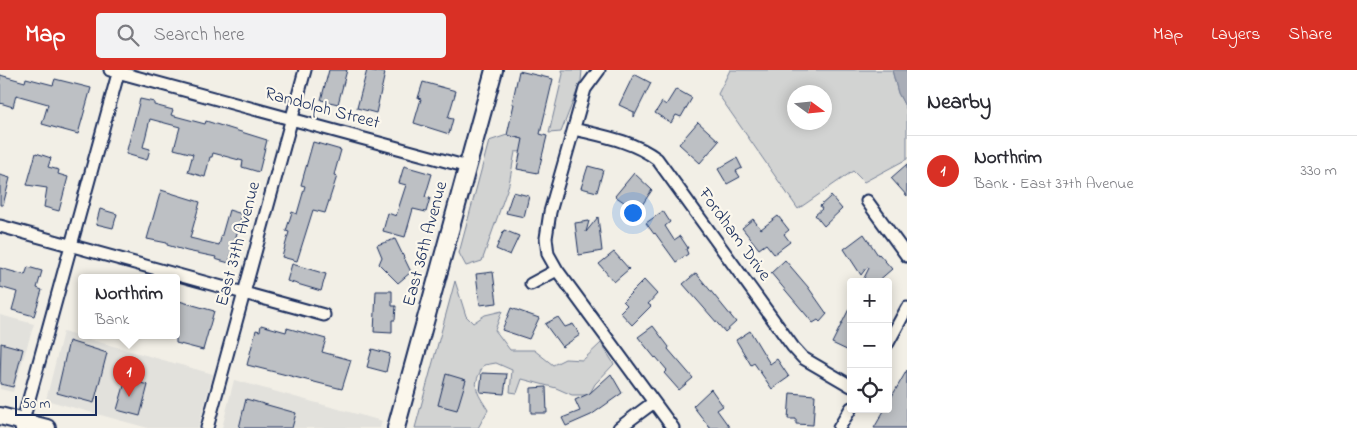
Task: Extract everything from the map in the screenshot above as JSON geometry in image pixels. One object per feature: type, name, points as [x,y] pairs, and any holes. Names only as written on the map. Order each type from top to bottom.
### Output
[{"type":"main road","name":"East 36th Avenue","points":[[396,428],[494,70]]},
{"type":"main road","points":[[0,416],[22,425],[47,428]]},
{"type":"street","name":"East 37th Avenue","points":[[207,428],[305,70]]},
{"type":"street","points":[[599,70],[585,89],[579,106],[550,212],[546,238],[548,254],[556,270],[673,428]]},
{"type":"street","name":"Randolph Street","points":[[116,71],[468,167]]},
{"type":"street","points":[[22,425],[72,245],[116,71]]},
{"type":"street","name":"Fordham Drive","points":[[574,129],[629,143],[645,150],[657,159],[803,358],[847,384]]},
{"type":"street","points":[[867,201],[907,256]]},
{"type":"street","points":[[0,226],[176,274]]},
{"type":"street","points":[[531,284],[556,270]]},
{"type":"street","points":[[180,275],[324,315]]},
{"type":"street","points":[[892,336],[907,308]]},
{"type":"street","points":[[619,428],[654,402]]},
{"type":"street","points":[[839,428],[848,413]]},
{"type":"shaded area","points":[[562,70],[582,70],[581,81],[561,132],[549,133],[563,74]]},
{"type":"shaded area","points":[[730,70],[892,70],[898,93],[907,110],[907,159],[864,182],[853,171],[798,209],[718,94]]},
{"type":"shaded area","points":[[892,70],[907,70],[907,110],[898,93]]},
{"type":"shaded area","points":[[507,135],[539,143],[529,151],[515,152],[509,184],[482,261],[466,266],[459,253],[489,141]]},
{"type":"shaded area","points":[[455,281],[466,316],[473,323],[485,315],[502,311],[495,330],[510,350],[534,350],[553,365],[565,359],[583,360],[601,343],[614,364],[595,384],[589,395],[572,395],[556,388],[522,379],[517,393],[510,392],[512,370],[496,363],[484,365],[476,383],[480,398],[488,410],[478,428],[415,428]]},
{"type":"shaded area","points":[[0,315],[34,324],[13,392],[0,389]]},
{"type":"shaded area","points":[[63,332],[78,336],[78,339],[88,339],[213,374],[198,428],[148,428],[46,400]]},
{"type":"shaded area","points":[[234,380],[382,421],[380,428],[222,428]]},
{"type":"building","points":[[329,70],[347,70],[338,104],[321,100]]},
{"type":"building","points":[[367,70],[385,73],[376,113],[357,108]]},
{"type":"building","points":[[519,71],[553,79],[540,134],[547,136],[538,173],[517,169],[523,139],[507,135]]},
{"type":"building","points":[[634,74],[651,83],[634,117],[634,112],[619,105]]},
{"type":"building","points":[[0,75],[25,82],[26,78],[53,85],[55,79],[91,88],[78,134],[42,124],[48,104],[16,95],[13,107],[0,103]]},
{"type":"building","points":[[423,82],[456,91],[448,118],[453,119],[449,134],[414,123],[421,99],[418,98]]},
{"type":"building","points":[[676,89],[692,98],[681,117],[676,115],[671,123],[655,113],[662,102],[666,105]]},
{"type":"building","points":[[140,99],[154,102],[154,105],[173,110],[171,115],[205,124],[206,121],[267,140],[259,172],[242,167],[243,161],[213,153],[212,157],[210,157],[205,177],[188,172],[193,154],[174,149],[180,127],[150,119],[143,147],[150,149],[147,160],[126,154]]},
{"type":"building","points":[[698,122],[719,141],[700,163],[679,144]]},
{"type":"building","points":[[313,142],[341,150],[334,175],[337,176],[325,213],[313,210],[297,261],[282,257],[289,232],[286,231],[292,212],[297,214],[305,186],[301,185]]},
{"type":"building","points":[[36,153],[51,158],[48,167],[59,170],[58,174],[68,177],[59,211],[44,207],[47,188],[27,185]]},
{"type":"building","points":[[737,158],[742,168],[736,171],[740,177],[727,184],[718,169]]},
{"type":"building","points":[[907,164],[907,196],[891,178]]},
{"type":"building","points":[[404,166],[432,174],[425,197],[430,198],[426,212],[413,209],[405,237],[383,231],[388,213],[396,216],[406,185],[399,183]]},
{"type":"building","points":[[588,166],[603,170],[597,192],[581,188]]},
{"type":"building","points":[[634,173],[652,190],[642,205],[636,201],[631,207],[615,196]]},
{"type":"building","points":[[0,175],[10,178],[3,205],[0,205]]},
{"type":"building","points":[[161,190],[200,202],[190,238],[219,245],[229,210],[242,214],[229,263],[215,259],[216,257],[187,251],[167,245],[167,243],[147,239]]},
{"type":"building","points":[[513,192],[529,196],[524,217],[506,213]]},
{"type":"building","points":[[831,196],[842,209],[824,226],[815,215],[822,209],[820,206]]},
{"type":"building","points":[[100,209],[117,214],[113,228],[96,224]]},
{"type":"building","points":[[663,211],[670,222],[665,226],[674,240],[680,236],[688,248],[686,249],[688,254],[676,262],[646,223]]},
{"type":"building","points":[[778,216],[789,230],[784,234],[790,242],[774,254],[766,244],[759,249],[742,228],[753,219],[761,229]]},
{"type":"building","points":[[598,217],[602,251],[579,255],[575,223],[589,221],[586,232]]},
{"type":"building","points":[[504,230],[519,236],[510,255],[496,249]]},
{"type":"building","points":[[864,234],[878,255],[892,269],[882,278],[864,278],[869,268],[867,267],[861,275],[844,249]]},
{"type":"building","points":[[395,239],[411,272],[398,283],[379,264],[382,257],[377,245]]},
{"type":"building","points":[[614,252],[629,269],[614,282],[599,264]]},
{"type":"building","points":[[785,260],[808,287],[827,314],[820,322],[818,320],[813,323],[771,273]]},
{"type":"building","points":[[292,264],[326,274],[321,291],[287,281]]},
{"type":"building","points":[[28,267],[42,271],[37,288],[42,290],[34,316],[12,310],[17,292],[0,287],[0,268],[25,275]]},
{"type":"building","points":[[493,272],[497,303],[480,305],[476,274]]},
{"type":"building","points":[[696,273],[736,322],[725,332],[683,284]]},
{"type":"building","points":[[644,280],[657,294],[648,304],[651,306],[632,325],[620,312],[627,305],[623,301]]},
{"type":"building","points":[[376,291],[392,291],[392,306],[396,306],[395,320],[392,320],[392,333],[374,332]]},
{"type":"building","points":[[180,301],[214,311],[203,350],[176,343],[176,339],[180,339]]},
{"type":"building","points":[[511,308],[539,318],[529,339],[502,330]]},
{"type":"building","points":[[847,313],[847,350],[832,343]]},
{"type":"building","points":[[558,317],[565,327],[573,324],[580,335],[562,347],[545,324]]},
{"type":"building","points":[[261,325],[286,332],[287,328],[326,339],[322,352],[351,360],[342,389],[247,365],[256,330],[260,331]]},
{"type":"building","points":[[653,326],[669,347],[668,349],[693,378],[679,390],[664,373],[667,370],[638,337]]},
{"type":"building","points":[[750,331],[770,364],[777,359],[789,377],[772,389],[754,363],[751,365],[736,340]]},
{"type":"building","points":[[69,341],[107,353],[94,403],[57,393]]},
{"type":"building","points":[[1,343],[23,349],[13,387],[0,384]]},
{"type":"building","points":[[372,349],[390,354],[386,372],[367,367]]},
{"type":"building","points":[[907,370],[907,428],[874,428],[883,413],[892,413],[892,396]]},
{"type":"building","points":[[482,373],[507,374],[504,394],[480,392]]},
{"type":"building","points":[[446,374],[466,380],[457,410],[438,405]]},
{"type":"building","points":[[611,374],[622,393],[591,415],[566,426],[562,418],[580,411],[575,400],[590,393]]},
{"type":"building","points":[[126,379],[148,385],[140,416],[117,410]]},
{"type":"building","points":[[546,387],[547,413],[531,413],[531,388]]},
{"type":"building","points":[[711,389],[723,406],[717,410],[730,428],[710,428],[693,406]]},
{"type":"building","points":[[790,393],[815,395],[813,425],[796,424],[796,419],[788,419]]},
{"type":"building","points":[[246,399],[296,413],[292,428],[239,428]]},
{"type":"place","name":"Northrim","points":[[129,397]]}]
